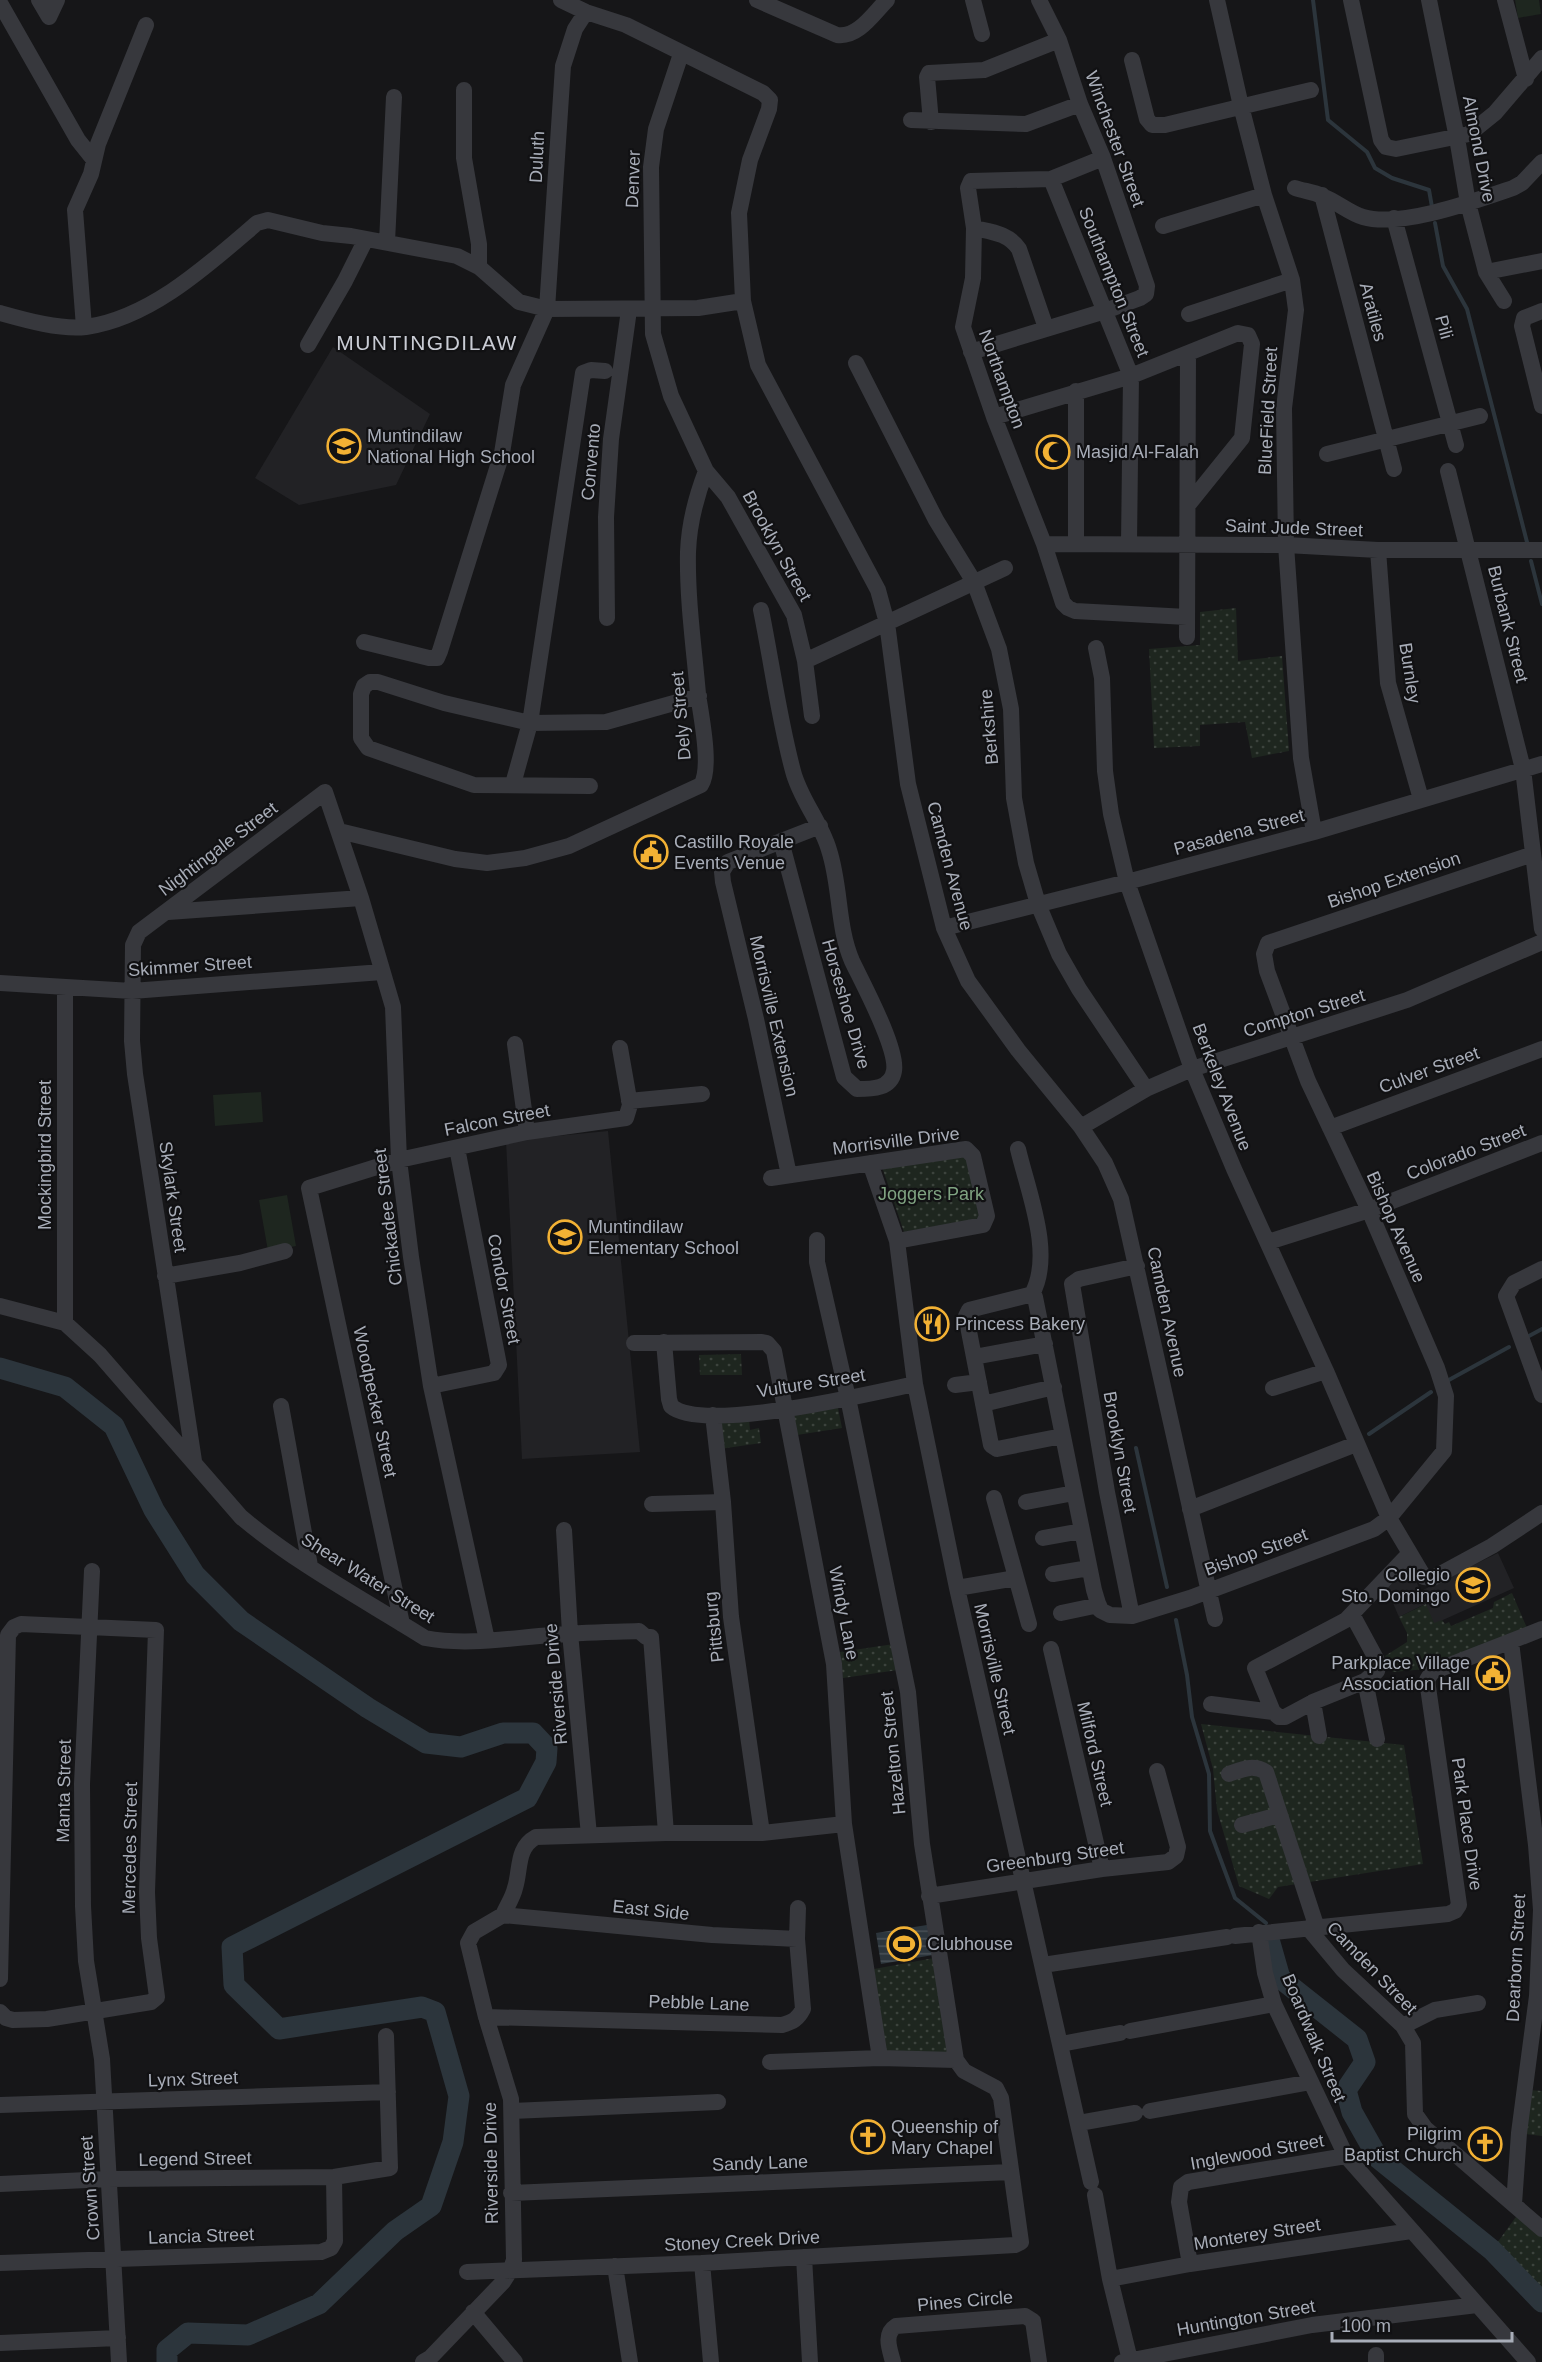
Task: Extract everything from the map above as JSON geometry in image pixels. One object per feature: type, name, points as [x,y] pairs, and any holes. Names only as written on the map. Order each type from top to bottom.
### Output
[{"type":"street","points":[[39,0],[49,17],[57,0]]},
{"type":"street","points":[[561,0],[586,12],[626,25],[681,54]]},
{"type":"street","points":[[757,0],[837,35],[845,36],[856,32],[886,0]]},
{"type":"street","name":"Winchester Street","points":[[1039,0],[1059,40],[1080,104],[1103,158],[1148,286],[1146,294],[1140,298],[1105,312]]},
{"type":"street","name":"BlueField Street","points":[[1217,0],[1264,195],[1292,280],[1296,310],[1284,408],[1286,545],[1301,758],[1314,832]]},
{"type":"street","points":[[1352,0],[1381,140],[1386,147],[1396,148],[1457,138],[1478,128],[1526,79],[1542,58]]},
{"type":"street","name":"Almond Drive","points":[[1429,0],[1468,203],[1486,272],[1504,301]]},
{"type":"street","points":[[1505,0],[1526,79]]},
{"type":"street","points":[[966,1],[982,34]]},
{"type":"street","points":[[0,3],[78,140],[94,160]]},
{"type":"street","name":"Duluth","points":[[548,309],[563,66],[575,29],[586,12]]},
{"type":"street","points":[[84,327],[75,210],[91,174],[94,160],[146,26]]},
{"type":"street","points":[[931,122],[927,77],[929,73],[984,70],[1059,40]]},
{"type":"street","name":"Camden Avenue","points":[[681,54],[763,93],[770,100],[769,109],[750,160],[739,213],[743,301],[758,365],[878,590],[887,623],[908,784],[944,928],[968,981],[1017,1050],[1081,1127],[1106,1163],[1115,1181],[1127,1216],[1215,1618]]},
{"type":"street","name":"Denver","points":[[651,310],[651,167],[656,129],[681,54]]},
{"type":"street","points":[[1132,60],[1148,119],[1152,125],[1165,124],[1311,90]]},
{"type":"street","points":[[465,90],[464,158],[478,236],[479,267]]},
{"type":"street","points":[[387,242],[394,97]]},
{"type":"street","points":[[911,120],[1026,124],[1080,104]]},
{"type":"street","points":[[1051,180],[1103,158]]},
{"type":"street","points":[[1295,188],[1322,195],[1361,216],[1376,220],[1432,213],[1513,188],[1522,183],[1542,162]]},
{"type":"street","name":"Northampton","points":[[1051,180],[971,182],[968,188],[974,228],[973,278],[963,327],[993,417],[1044,544],[1063,603],[1075,611],[1187,617]]},
{"type":"street","name":"Southampton Street","points":[[1051,180],[1131,376],[1129,544]]},
{"type":"street","points":[[1163,226],[1264,195]]},
{"type":"street","name":"Aratiles","points":[[1322,195],[1394,469]]},
{"type":"street","name":"Pili","points":[[1394,218],[1456,445]]},
{"type":"street","points":[[0,312],[31,321],[84,327],[108,322],[143,307],[196,276],[262,221],[268,220],[322,233],[387,242],[458,256],[479,267],[519,302],[548,309],[651,310],[698,308],[743,301]]},
{"type":"street","points":[[974,228],[1008,236],[1014,242],[1019,249],[1046,328]]},
{"type":"street","points":[[308,345],[366,239]]},
{"type":"street","points":[[1486,272],[1542,261]]},
{"type":"street","points":[[1189,314],[1292,280]]},
{"type":"street","points":[[364,642],[437,658],[502,453],[513,385],[548,309]]},
{"type":"street","name":"Convento","points":[[607,618],[606,506],[611,439],[629,310]]},
{"type":"street","points":[[651,310],[653,334],[671,396],[706,471]]},
{"type":"street","points":[[1542,311],[1524,318],[1522,327],[1542,406]]},
{"type":"street","points":[[971,352],[1105,312]]},
{"type":"street","points":[[993,417],[1131,376],[1238,333],[1248,335],[1252,344],[1242,438],[1188,505]]},
{"type":"street","points":[[1187,637],[1188,354]]},
{"type":"street","name":"Berkshire","points":[[856,363],[936,520],[974,582],[999,649],[1011,709],[1014,798],[1026,863],[1038,904],[1059,954],[1079,989],[1146,1089]]},
{"type":"street","points":[[513,784],[530,723],[583,373],[591,370],[605,371]]},
{"type":"street","points":[[1076,544],[1077,391]]},
{"type":"street","points":[[1327,454],[1480,416]]},
{"type":"street","name":"Brooklyn Street","points":[[706,471],[728,497],[794,615],[805,661],[812,716]]},
{"type":"street","name":"Dely Street","points":[[344,833],[418,852],[487,863],[525,858],[569,846],[701,785],[705,774],[704,740],[688,551],[695,502],[706,471]]},
{"type":"street","name":"Burbank Street","points":[[1448,471],[1470,551],[1523,770],[1542,929]]},
{"type":"street","name":"Saint Jude Street","points":[[1044,544],[1286,545],[1378,550],[1542,550]]},
{"type":"street","name":"Burnley","points":[[1378,550],[1388,683],[1421,799]]},
{"type":"street","points":[[805,661],[1005,568]]},
{"type":"street","name":"Horseshoe Drive","points":[[761,610],[793,773],[829,849],[835,874],[842,932],[891,1049],[894,1074],[883,1086],[874,1089],[857,1089],[844,1077],[781,841]]},
{"type":"street","name":"Berkeley Avenue","points":[[1096,648],[1103,688],[1105,771],[1111,814],[1127,882],[1192,1069],[1389,1518],[1408,1554],[1424,1577],[1433,1578],[1492,1546],[1542,1513]]},
{"type":"street","points":[[590,786],[474,785],[368,748],[361,738],[360,694],[364,686],[370,682],[378,682],[444,703],[530,723],[606,722],[699,696]]},
{"type":"street","name":"Pasadena Street","points":[[944,928],[1314,832],[1542,764]]},
{"type":"street","name":"Chickadee Street","points":[[325,792],[344,833],[360,898],[393,1007],[399,1160],[411,1257],[431,1386],[487,1640]]},
{"type":"street","name":"Nightingale Street","points":[[135,939],[139,932],[325,792]]},
{"type":"street","points":[[781,841],[820,826]]},
{"type":"street","name":"Morrisville Extension","points":[[781,841],[728,862],[724,866],[723,882],[756,1019],[789,1175]]},
{"type":"street","name":"Bishop Extension","points":[[1268,943],[1533,854]]},
{"type":"street","points":[[168,912],[360,898]]},
{"type":"street","name":"Skylark Street","points":[[135,939],[132,991],[132,1041],[135,1074],[194,1461]]},
{"type":"street","name":"Compton Street","points":[[1081,1127],[1146,1089],[1192,1069],[1407,1000],[1542,942]]},
{"type":"street","name":"Bishop Avenue","points":[[1268,943],[1264,954],[1267,971],[1290,1036],[1308,1081],[1369,1210],[1437,1368],[1446,1396],[1444,1451],[1389,1518]]},
{"type":"street","name":"Skimmer Street","points":[[0,983],[132,991],[382,972]]},
{"type":"street","name":"Mockingbird Street","points":[[65,988],[65,1323]]},
{"type":"street","points":[[515,1044],[527,1132]]},
{"type":"street","points":[[620,1048],[629,1101],[702,1094]]},
{"type":"street","name":"Culver Street","points":[[1330,1128],[1542,1049]]},
{"type":"street","name":"Falcon Street","points":[[309,1188],[399,1160],[527,1132],[622,1119],[628,1114],[629,1101]]},
{"type":"street","name":"Colorado Street","points":[[1268,1242],[1369,1210],[1542,1143]]},
{"type":"street","name":"Condor Street","points":[[431,1386],[494,1373],[499,1365],[458,1148]]},
{"type":"street","name":"Morrisville Drive","points":[[771,1178],[966,1149],[973,1156],[987,1216],[982,1226],[897,1241]]},
{"type":"street","points":[[1017,1149],[1041,1241],[1039,1283],[1032,1294],[967,1311],[966,1316],[990,1442],[994,1448],[1062,1436]]},
{"type":"street","name":"Morrisville Street","points":[[870,1163],[897,1241],[915,1384],[957,1588],[1062,2044],[1126,2361]]},
{"type":"street","name":"Woodpecker Street","points":[[309,1188],[402,1624]]},
{"type":"street","name":"Hazelton Street","points":[[817,1240],[817,1262],[848,1398],[908,1692],[922,1844],[956,2060]]},
{"type":"street","points":[[165,1276],[240,1263],[285,1251]]},
{"type":"street","name":"Brooklyn Street","points":[[1132,1616],[1107,1492],[1072,1284],[1079,1279],[1137,1266]]},
{"type":"street","points":[[1542,1269],[1514,1283],[1506,1296],[1542,1395]]},
{"type":"street","points":[[1032,1294],[1035,1297],[1089,1568],[1100,1610],[1110,1615],[1132,1616]]},
{"type":"street","name":"Shear Water Street","points":[[0,1306],[65,1323],[100,1356],[241,1517],[260,1533],[310,1566],[425,1638],[487,1640],[570,1633],[639,1631],[646,1637],[651,1637],[666,1833]]},
{"type":"street","name":"Vulture Street","points":[[664,1342],[671,1407],[682,1413],[713,1415],[785,1411],[915,1384]]},
{"type":"street","name":"Windy Lane","points":[[634,1343],[767,1343],[774,1351],[834,1664],[844,1824],[880,2058]]},
{"type":"street","points":[[974,1357],[1045,1344]]},
{"type":"street","points":[[1273,1388],[1326,1371]]},
{"type":"street","points":[[955,1385],[979,1382]]},
{"type":"street","points":[[983,1404],[1054,1387]]},
{"type":"street","points":[[281,1406],[310,1566]]},
{"type":"street","name":"Pittsburg","points":[[713,1415],[723,1503],[731,1617],[762,1833]]},
{"type":"street","points":[[1190,1509],[1356,1444]]},
{"type":"street","points":[[1026,1502],[1074,1493]]},
{"type":"street","points":[[994,1498],[1029,1624]]},
{"type":"street","points":[[652,1504],[723,1503]]},
{"type":"street","name":"Bishop Street","points":[[1132,1616],[1374,1529],[1389,1518]]},
{"type":"street","name":"Riverside Drive","points":[[564,1530],[570,1633],[589,1835]]},
{"type":"street","points":[[1043,1538],[1082,1531]]},
{"type":"street","points":[[1353,1616],[1379,1664],[1377,1671],[1365,1681],[1313,1702],[1285,1717],[1279,1717],[1273,1712],[1255,1668],[1353,1616],[1408,1554]]},
{"type":"street","points":[[1053,1574],[1089,1568]]},
{"type":"street","name":"Manta Street","points":[[92,1571],[82,1784],[82,1895],[92,2012]]},
{"type":"street","points":[[957,1588],[1016,1578]]},
{"type":"street","points":[[1061,1613],[1099,1605]]},
{"type":"street","points":[[0,1979],[4,1633],[21,1624],[89,1628]]},
{"type":"street","name":"Mercedes Street","points":[[89,1628],[156,1630],[147,1892],[149,1938],[157,1997],[151,2002],[92,2012]]},
{"type":"street","points":[[1511,1642],[1542,1629]]},
{"type":"street","name":"Park Place Drive","points":[[1259,1932],[1448,1914],[1455,1911],[1459,1905],[1427,1680],[1432,1672],[1511,1642]]},
{"type":"street","name":"Dearborn Street","points":[[1511,1642],[1536,1845],[1541,1910],[1537,1996],[1519,2133],[1514,2204]]},
{"type":"street","name":"Milford Street","points":[[1051,1648],[1102,1869]]},
{"type":"street","points":[[1365,1681],[1377,1739]]},
{"type":"street","points":[[1313,1702],[1319,1736]]},
{"type":"street","points":[[1211,1704],[1273,1712]]},
{"type":"street","points":[[1229,1774],[1252,1767],[1259,1767],[1266,1772],[1312,1928]]},
{"type":"street","name":"Greenburg Street","points":[[929,1896],[1102,1869],[1168,1862],[1176,1856],[1178,1847],[1157,1771]]},
{"type":"street","points":[[1242,1825],[1279,1815]]},
{"type":"street","points":[[503,1915],[515,1889],[520,1856],[531,1840],[536,1837],[762,1833],[844,1824]]},
{"type":"street","name":"Pebble Lane","points":[[486,2016],[782,2025],[791,2023],[798,2018],[803,2009],[796,1939],[798,1908]]},
{"type":"street","name":"Riverside Drive","points":[[503,1915],[474,1932],[468,1943],[486,2016],[511,2099],[514,2260],[510,2271]]},
{"type":"street","name":"East Side","points":[[503,1915],[712,1935],[796,1939]]},
{"type":"street","name":"Camden Street","points":[[1312,1928],[1343,1970],[1403,2026],[1413,2043],[1415,2114],[1425,2128],[1542,2229]]},
{"type":"street","points":[[1043,1965],[1259,1932]]},
{"type":"street","name":"Boardwalk Street","points":[[1259,1932],[1265,1974],[1274,2004],[1346,2156],[1528,2362]]},
{"type":"street","points":[[1403,2026],[1435,2010],[1478,2003]]},
{"type":"street","points":[[1062,2044],[1274,2004]]},
{"type":"street","points":[[0,2012],[6,2018],[13,2020],[47,2019],[92,2012]]},
{"type":"street","name":"Crown Street","points":[[92,2012],[102,2059],[119,2362]]},
{"type":"street","points":[[386,2036],[388,2092]]},
{"type":"street","points":[[770,2062],[880,2058],[956,2060],[964,2071],[996,2088],[998,2092],[1011,2172]]},
{"type":"street","points":[[1079,2123],[1311,2082]]},
{"type":"street","name":"Lynx Street","points":[[0,2105],[388,2092]]},
{"type":"street","name":"Legend Street","points":[[0,2184],[334,2177],[390,2168],[388,2092]]},
{"type":"street","points":[[512,2111],[718,2102]]},
{"type":"street","name":"Inglewood Street","points":[[1190,2264],[1179,2202],[1181,2187],[1188,2182],[1346,2156]]},
{"type":"street","name":"Sandy Lane","points":[[511,2193],[1011,2172]]},
{"type":"street","name":"Stoney Creek Drive","points":[[467,2272],[702,2263],[1018,2244],[1022,2238],[1011,2172]]},
{"type":"street","name":"Lancia Street","points":[[0,2263],[327,2251],[335,2241],[334,2177]]},
{"type":"street","name":"Monterey Street","points":[[1110,2279],[1190,2264],[1411,2231]]},
{"type":"street","points":[[804,2257],[810,2362]]},
{"type":"street","points":[[702,2263],[711,2362]]},
{"type":"street","points":[[615,2266],[630,2362]]},
{"type":"street","points":[[423,2362],[430,2358],[510,2271]]},
{"type":"street","name":"Huntington Street","points":[[1126,2361],[1312,2325],[1477,2306]]},
{"type":"street","points":[[473,2312],[515,2362]]},
{"type":"street","name":"Pines Circle","points":[[893,2362],[888,2335],[896,2326],[1025,2316],[1033,2321],[1039,2362]]},
{"type":"street","points":[[0,2343],[118,2338]]},
{"type":"shaded area","name":"Muntindilaw National High School","points":[[333,347],[430,414],[396,485],[299,505],[255,478]]},
{"type":"shaded area","name":"Muntindilaw Elementary School","points":[[608,1131],[640,1452],[522,1459],[506,1141]]},
{"type":"shaded area","name":"Collegio Sto. Domingo","points":[[1498,1553],[1514,1588],[1434,1624],[1425,1604],[1399,1617],[1384,1582],[1407,1564],[1421,1591]]},
{"type":"shaded area","name":"Clubhouse","points":[[927,1925],[933,1955],[881,1964],[876,1933]]},
{"type":"green space","points":[[1515,0],[1539,0],[1541,14],[1518,18]]},
{"type":"green space","points":[[1236,608],[1238,661],[1282,656],[1289,751],[1252,758],[1245,722],[1200,725],[1200,746],[1154,748],[1149,649],[1200,645],[1200,612]]},
{"type":"green space","points":[[261,1092],[263,1122],[215,1126],[213,1095]]},
{"type":"green space","name":"Joggers Park","points":[[967,1155],[980,1219],[904,1232],[882,1167]]},
{"type":"green space","points":[[287,1195],[296,1246],[268,1251],[259,1200]]},
{"type":"green space","points":[[741,1354],[742,1375],[700,1375],[699,1355]]},
{"type":"green space","points":[[838,1408],[842,1428],[797,1435],[792,1415]]},
{"type":"green space","points":[[749,1419],[750,1430],[759,1428],[761,1443],[720,1449],[718,1422]]},
{"type":"green space","points":[[1512,1593],[1527,1628],[1426,1669],[1393,1672],[1385,1656],[1407,1642],[1407,1633],[1399,1617],[1426,1604],[1434,1623],[1442,1620],[1445,1624],[1449,1622],[1451,1626],[1493,1608],[1494,1602]]},
{"type":"green space","points":[[894,1644],[898,1670],[843,1678],[840,1652]]},
{"type":"green space","points":[[1201,1724],[1404,1745],[1423,1864],[1278,1887],[1269,1899],[1239,1886],[1217,1810],[1213,1769]]},
{"type":"green space","points":[[934,1958],[949,2053],[885,2051],[874,1969]]},
{"type":"green space","points":[[1530,2090],[1542,2091],[1542,2136],[1525,2134]]},
{"type":"green space","points":[[1518,2214],[1542,2235],[1542,2302],[1509,2263],[1492,2250]]},
{"type":"waterway","points":[[1313,0],[1328,120],[1367,152],[1375,168],[1392,178],[1429,190],[1432,207]]},
{"type":"waterway","points":[[1435,223],[1443,266],[1467,309],[1528,546]]},
{"type":"waterway","points":[[1531,561],[1542,604]]},
{"type":"waterway","points":[[1529,1336],[1542,1329]]},
{"type":"waterway","points":[[1447,1381],[1509,1347]]},
{"type":"waterway","points":[[0,1368],[65,1387],[114,1426],[154,1510],[195,1575],[241,1621],[368,1708],[426,1743],[461,1747],[503,1733],[533,1733],[547,1748],[546,1762],[527,1798],[232,1947],[234,1985],[279,2029],[422,2007],[435,2012],[459,2096],[453,2142],[431,2206],[395,2231],[319,2304],[248,2335],[188,2333],[167,2350],[167,2362]]},
{"type":"waterway","points":[[1369,1434],[1431,1392]]},
{"type":"waterway","points":[[1136,1448],[1167,1587]]},
{"type":"waterway","points":[[1176,1620],[1187,1675],[1192,1717],[1209,1774],[1210,1831],[1235,1898],[1266,1923]]},
{"type":"waterway","points":[[1270,1943],[1280,1978],[1357,2039],[1365,2062],[1346,2090],[1352,2112],[1378,2158],[1492,2250],[1542,2302]]},
{"type":"place","name":"Muntindilaw National High School","points":[[344,446]]},
{"type":"place","name":"Masjid Al-Falah","points":[[1053,452]]},
{"type":"place","name":"Castillo Royale Events Venue","points":[[651,852]]},
{"type":"place","name":"Muntindilaw Elementary School","points":[[565,1237]]},
{"type":"place","name":"Princess Bakery","points":[[932,1324]]},
{"type":"place","name":"Collegio Sto. Domingo","points":[[1473,1585]]},
{"type":"place","name":"Parkplace Village Association Hall","points":[[1493,1673]]},
{"type":"place","name":"Clubhouse","points":[[904,1944]]},
{"type":"place","name":"Queenship of Mary Chapel","points":[[868,2137]]},
{"type":"place","name":"Pilgrim Baptist Church","points":[[1485,2144]]},
{"type":"district","name":"MUNTINGDILAW","points":[[427,343]]}]
